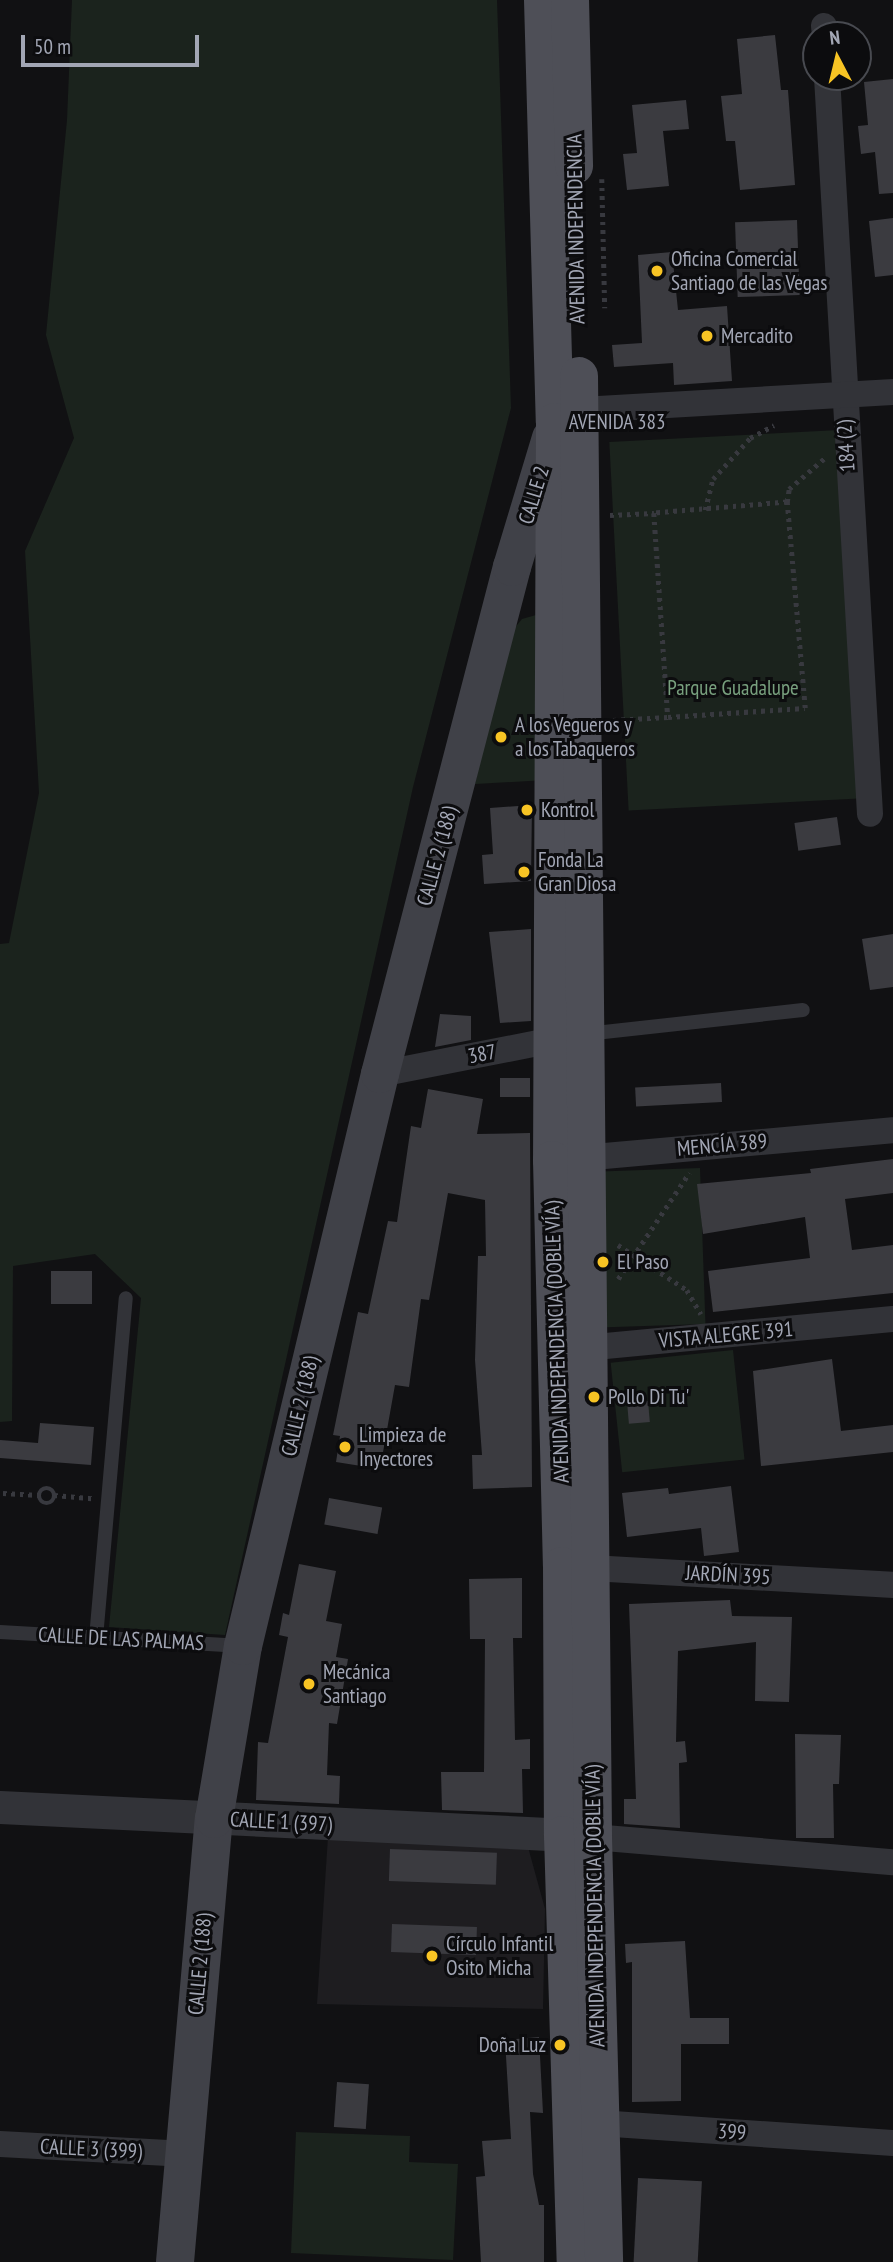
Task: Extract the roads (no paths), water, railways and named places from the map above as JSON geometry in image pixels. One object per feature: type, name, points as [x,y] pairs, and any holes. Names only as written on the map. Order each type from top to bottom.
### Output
[{"type":"main road","name":"AVENIDA INDEPENDENCIA","points":[[543,0],[575,429]]},
{"type":"main road","name":"AVENIDA INDEPENDENCIA","points":[[570,0],[575,429]]},
{"type":"main road","name":"AVENIDA INDEPENDENCIA (DOBLE VÍA)","points":[[568,1037],[583,516],[575,429]]},
{"type":"main road","name":"AVENIDA INDEPENDENCIA (DOBLE VÍA)","points":[[575,429],[568,1037],[578,1836],[586,2122],[576,2262]]},
{"type":"main road","name":"CALLE 2","points":[[512,566],[575,429]]},
{"type":"main road","name":"CALLE 2 (188)","points":[[175,2262],[182,2154],[214,1819],[243,1646],[380,1074],[512,566]]},
{"type":"main road","name":"AVENIDA INDEPENDENCIA (DOBLE VÍA)","points":[[569,1159],[586,1223],[574,1349]]},
{"type":"main road","name":"AVENIDA INDEPENDENCIA (DOBLE VÍA)","points":[[586,2122],[604,2262]]},
{"type":"street","name":"184 (2)","points":[[828,91],[870,814]]},
{"type":"street","name":"AVENIDA 383","points":[[575,429],[791,416],[893,392]]},
{"type":"street","name":"AVENIDA 383","points":[[575,429],[844,404],[893,411]]},
{"type":"street","name":"387","points":[[380,1074],[568,1037]]},
{"type":"street","name":"MENCÍA 389","points":[[569,1159],[893,1130]]},
{"type":"street","name":"VISTA ALEGRE 391","points":[[574,1349],[893,1319]]},
{"type":"street","name":"JARDÍN 395","points":[[576,1567],[893,1585]]},
{"type":"street","name":"CALLE 1 (397)","points":[[0,1807],[578,1836],[893,1862]]},
{"type":"street","name":"399","points":[[586,2122],[893,2144]]},
{"type":"street","name":"CALLE 3 (399)","points":[[0,2144],[182,2154]]},
{"type":"lane","points":[[568,1037],[803,1010]]},
{"type":"lane","points":[[96,1637],[126,1298]]},
{"type":"lane","name":"CALLE DE LAS PALMAS","points":[[0,1632],[243,1646]]},
{"type":"place","name":"Oficina Comercial Santiago de las Vegas","points":[[657,271]]},
{"type":"place","name":"Mercadito","points":[[707,336]]},
{"type":"place","name":"A los Vegueros y a los Tabaqueros","points":[[501,737]]},
{"type":"place","name":"Kontrol","points":[[527,810]]},
{"type":"place","name":"Fonda La Gran Diosa","points":[[524,872]]},
{"type":"place","name":"El Paso","points":[[603,1262]]},
{"type":"place","name":"Pollo Di Tu'","points":[[594,1397]]},
{"type":"place","name":"Limpieza de Inyectores","points":[[345,1447]]},
{"type":"place","name":"Mecánica Santiago","points":[[309,1684]]},
{"type":"place","name":"Círculo Infantil Osito Micha","points":[[432,1956]]},
{"type":"place","name":"Doña Luz","points":[[560,2045]]},
{"type":"park label","name":"Parque Guadalupe","points":[[733,688]]}]
